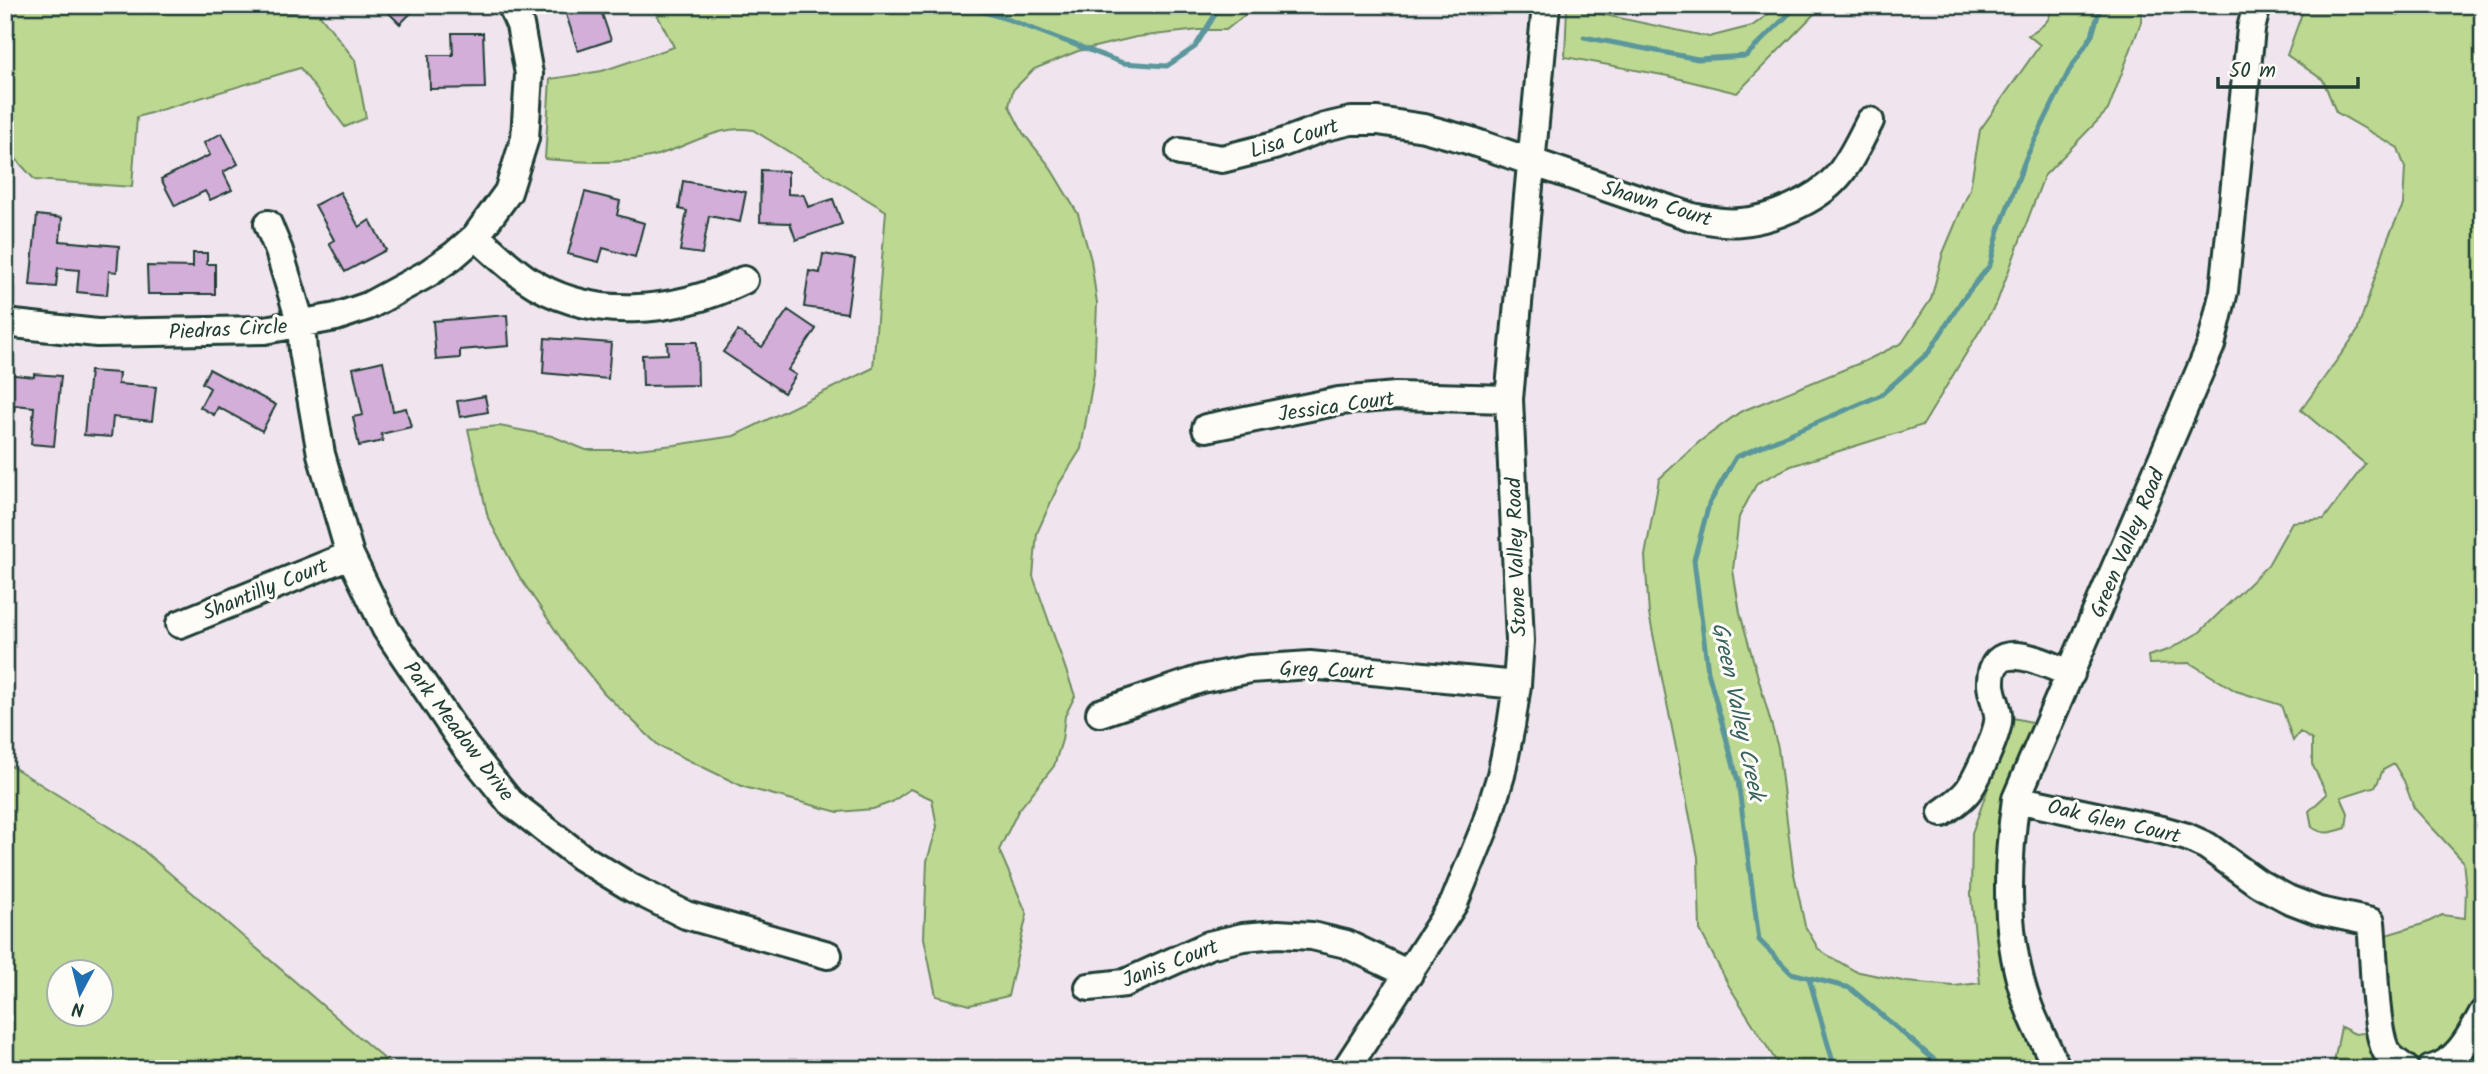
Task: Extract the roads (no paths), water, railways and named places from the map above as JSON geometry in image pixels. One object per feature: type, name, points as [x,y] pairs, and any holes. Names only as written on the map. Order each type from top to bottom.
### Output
[{"type":"street","name":"Piedras Circle","points":[[5,323],[97,333],[265,330],[336,317],[368,306],[427,274],[476,236],[508,192],[525,138],[528,74],[520,25],[511,5]]},
{"type":"street","name":"Stone Valley Road","points":[[1346,1069],[1454,903],[1485,827],[1501,775],[1517,685],[1519,596],[1509,399],[1546,5]]},
{"type":"street","name":"Green Valley Road","points":[[2057,1069],[2028,1005],[2012,943],[2008,875],[2016,799],[2211,345],[2224,291],[2251,29],[2257,5]]},
{"type":"street","name":"Lisa Court","points":[[1180,152],[1222,159],[1274,146],[1325,127],[1352,121],[1378,121],[1424,128],[1530,162]]},
{"type":"street","name":"Shawn Court","points":[[1530,162],[1692,217],[1718,222],[1742,222],[1784,211],[1804,202],[1836,179],[1870,121]]},
{"type":"street","name":"Park Meadow Drive","points":[[268,224],[301,324],[303,351],[321,454],[350,555],[386,629],[465,746],[510,802],[581,857],[632,888],[686,915],[828,955]]},
{"type":"street","points":[[476,236],[526,279],[567,299],[609,308],[657,309],[700,298],[744,280]]},
{"type":"street","name":"Jessica Court","points":[[1206,428],[1339,401],[1396,396],[1509,399]]},
{"type":"street","name":"Shantilly Court","points":[[180,624],[350,555]]},
{"type":"street","points":[[1942,813],[1969,790],[1995,733],[1998,722],[1991,681],[1992,668],[1999,659],[2008,655],[2025,657],[2071,674]]},
{"type":"street","name":"Greg Court","points":[[1100,713],[1201,679],[1250,669],[1310,665],[1517,685]]},
{"type":"street","name":"Oak Glen Court","points":[[2016,799],[2186,837],[2207,846],[2258,883],[2288,900],[2319,911],[2371,922],[2379,1029],[2386,1051],[2395,1062],[2406,1069]]},
{"type":"street","name":"Janis Court","points":[[1090,988],[1125,983],[1209,945],[1242,937],[1278,934],[1312,936],[1346,944],[1409,974]]},
{"type":"street","points":[[2431,1069],[2441,1067],[2456,1054],[2483,1013]]},
{"type":"waterway","points":[[961,5],[1007,19],[1123,63],[1167,66],[1195,47],[1221,5]]},
{"type":"waterway","points":[[1584,37],[1698,59],[1746,56],[1798,5]]},
{"type":"waterway","name":"Green Valley Creek","points":[[1945,1069],[1850,988],[1791,973],[1759,940],[1738,781],[1708,672],[1694,560],[1709,504],[1736,457],[1881,395],[1929,352],[1962,300],[1990,265],[1999,230],[2026,158],[2069,71],[2092,35],[2101,5]]},
{"type":"waterway","points":[[1809,978],[1835,1069]]}]
